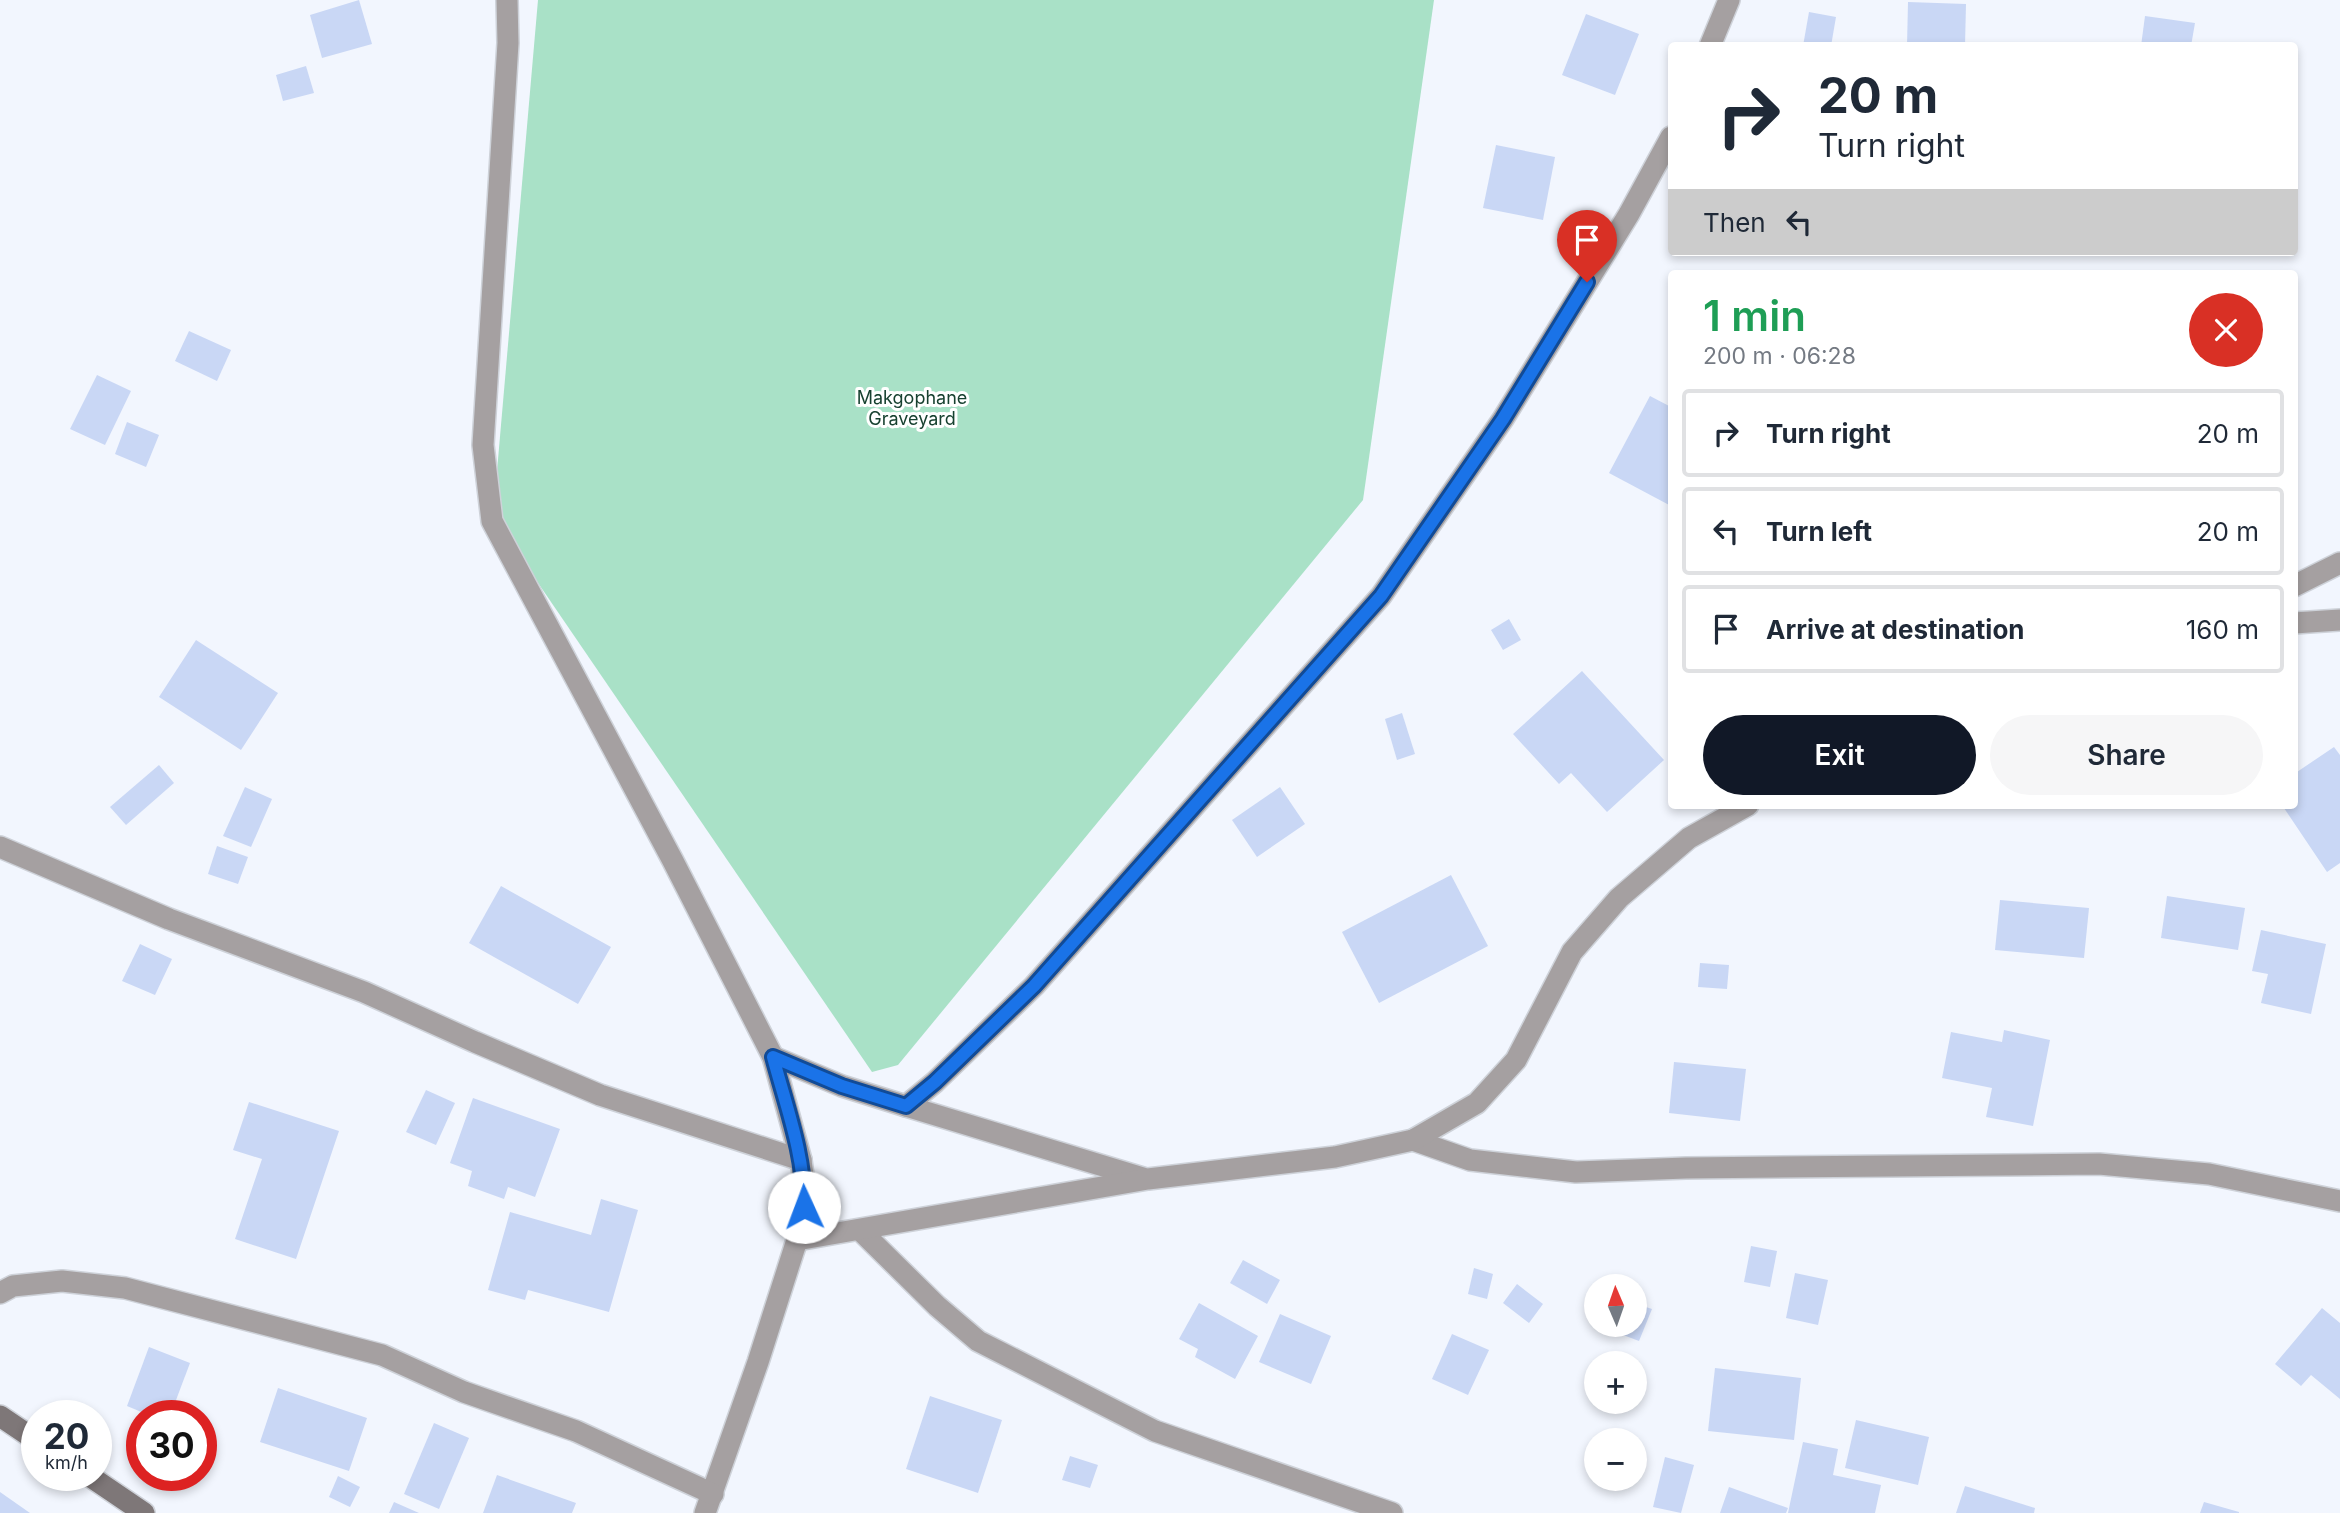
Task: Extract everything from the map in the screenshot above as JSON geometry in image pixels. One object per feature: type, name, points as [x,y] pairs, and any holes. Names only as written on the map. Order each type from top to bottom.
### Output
[{"type":"street","points":[[0,1293],[13,1286],[62,1281],[125,1288],[382,1355],[464,1392],[576,1431],[709,1504],[797,1240],[804,1207],[801,1160],[773,1057],[673,861],[492,521],[483,445],[508,43],[507,0]]},
{"type":"street","points":[[1712,42],[1729,0]]},
{"type":"street","points":[[906,1106],[935,1082],[1034,986],[1381,596],[1503,419],[1629,214],[1668,142]]},
{"type":"street","points":[[2298,584],[2340,563]]},
{"type":"street","points":[[2298,623],[2340,620]]},
{"type":"street","points":[[797,1240],[1149,1180],[1335,1157],[1413,1140],[1477,1103],[1516,1060],[1572,953],[1619,898],[1689,838],[1741,809]]},
{"type":"street","points":[[0,847],[169,919],[364,992],[600,1095],[801,1160]]},
{"type":"street","points":[[773,1057],[842,1086],[1149,1180]]},
{"type":"street","points":[[1413,1140],[1470,1160],[1576,1172],[1686,1168],[2099,1164],[2209,1174],[2340,1201]]},
{"type":"street","points":[[861,1231],[937,1306],[978,1341],[1155,1431],[1392,1513]]},
{"type":"street","points":[[0,1416],[21,1430]]},
{"type":"street","points":[[112,1491],[144,1513]]},
{"type":"green space","name":"Makgophane Graveyard","points":[[538,0],[1434,0],[1363,500],[898,1065],[872,1072],[493,517]]},
{"type":"building","points":[[359,0],[372,44],[322,58],[310,15]]},
{"type":"building","points":[[1908,2],[1966,4],[1965,42],[1907,42]]},
{"type":"building","points":[[1809,12],[1836,17],[1832,42],[1804,42]]},
{"type":"building","points":[[1586,14],[1639,34],[1615,95],[1562,75]]},
{"type":"building","points":[[2145,16],[2195,23],[2192,42],[2142,42]]},
{"type":"building","points":[[306,66],[314,93],[283,101],[276,75]]},
{"type":"building","points":[[1496,145],[1555,157],[1543,220],[1483,208]]},
{"type":"building","points":[[189,331],[231,350],[217,381],[175,361]]},
{"type":"building","points":[[97,375],[131,391],[105,445],[70,429]]},
{"type":"building","points":[[1650,396],[1668,405],[1668,504],[1609,473]]},
{"type":"building","points":[[127,422],[159,435],[146,467],[115,454]]},
{"type":"building","points":[[1509,619],[1521,640],[1503,650],[1491,630]]},
{"type":"building","points":[[196,640],[278,693],[241,750],[159,697]]},
{"type":"building","points":[[1582,671],[1664,760],[1607,812],[1571,773],[1559,784],[1513,734]]},
{"type":"building","points":[[1402,713],[1415,754],[1397,760],[1385,719]]},
{"type":"building","points":[[2334,747],[2340,755],[2340,863],[2327,872],[2285,809],[2298,809],[2298,771]]},
{"type":"building","points":[[159,765],[174,783],[126,825],[110,807]]},
{"type":"building","points":[[245,787],[272,799],[251,847],[223,836]]},
{"type":"building","points":[[1280,787],[1305,824],[1257,857],[1232,820]]},
{"type":"building","points":[[217,846],[248,857],[238,884],[208,874]]},
{"type":"building","points":[[1451,875],[1488,946],[1379,1003],[1342,932]]},
{"type":"building","points":[[501,886],[611,947],[578,1004],[469,943]]},
{"type":"building","points":[[2167,896],[2245,908],[2238,950],[2161,938]]},
{"type":"building","points":[[2000,900],[2089,908],[2084,958],[1995,950]]},
{"type":"building","points":[[2261,930],[2326,944],[2311,1014],[2261,1003],[2268,974],[2252,971]]},
{"type":"building","points":[[140,944],[172,959],[155,995],[122,981]]},
{"type":"building","points":[[1700,963],[1729,965],[1727,989],[1698,987]]},
{"type":"building","points":[[2004,1030],[2050,1040],[2033,1126],[1986,1117],[1992,1088],[1942,1078],[1951,1032],[2002,1042]]},
{"type":"building","points":[[1674,1062],[1746,1069],[1740,1121],[1669,1113]]},
{"type":"building","points":[[426,1090],[455,1103],[436,1145],[406,1132]]},
{"type":"building","points":[[473,1098],[560,1129],[535,1197],[508,1187],[504,1199],[468,1186],[472,1171],[450,1163]]},
{"type":"building","points":[[249,1102],[339,1131],[296,1259],[235,1239],[262,1159],[233,1150]]},
{"type":"building","points":[[601,1199],[638,1210],[609,1312],[528,1290],[525,1300],[488,1290],[510,1212],[591,1235]]},
{"type":"building","points":[[1751,1246],[1777,1251],[1770,1287],[1744,1282]]},
{"type":"building","points":[[1243,1260],[1280,1280],[1267,1304],[1230,1283]]},
{"type":"building","points":[[1474,1268],[1493,1274],[1487,1299],[1468,1294]]},
{"type":"building","points":[[1795,1273],[1828,1280],[1818,1325],[1786,1318]]},
{"type":"building","points":[[1517,1284],[1543,1304],[1529,1323],[1503,1303]]},
{"type":"building","points":[[1199,1303],[1258,1336],[1235,1379],[1195,1357],[1198,1349],[1179,1339]]},
{"type":"building","points":[[1647,1307],[1652,1309],[1647,1321]]},
{"type":"building","points":[[2322,1308],[2340,1323],[2340,1399],[2311,1375],[2301,1386],[2275,1364]]},
{"type":"building","points":[[1280,1314],[1331,1336],[1311,1384],[1259,1362]]},
{"type":"building","points":[[1452,1334],[1489,1350],[1468,1395],[1432,1379]]},
{"type":"building","points":[[149,1347],[190,1363],[176,1400],[129,1400]]},
{"type":"building","points":[[1715,1368],[1801,1378],[1794,1440],[1708,1431]]},
{"type":"building","points":[[278,1388],[367,1418],[349,1471],[260,1442]]},
{"type":"building","points":[[930,1396],[1002,1420],[978,1493],[906,1469]]},
{"type":"building","points":[[1856,1420],[1929,1437],[1918,1485],[1845,1468]]},
{"type":"building","points":[[434,1423],[469,1438],[439,1509],[404,1494]]},
{"type":"building","points":[[1803,1442],[1838,1449],[1833,1475],[1881,1485],[1875,1513],[1788,1513]]},
{"type":"building","points":[[1070,1456],[1098,1465],[1090,1488],[1062,1480]]},
{"type":"building","points":[[1665,1457],[1694,1465],[1681,1513],[1653,1507]]},
{"type":"building","points":[[497,1475],[576,1503],[572,1513],[483,1513]]},
{"type":"building","points":[[338,1476],[360,1487],[350,1507],[329,1497]]},
{"type":"building","points":[[1965,1486],[2035,1508],[2034,1513],[1956,1513]]},
{"type":"building","points":[[1729,1487],[1788,1508],[1786,1513],[1720,1513]]},
{"type":"building","points":[[0,1492],[30,1513],[0,1513]]},
{"type":"building","points":[[394,1502],[419,1513],[389,1513]]},
{"type":"building","points":[[2204,1502],[2239,1512],[2239,1513],[2200,1513]]},
{"type":"route","points":[[804,1207],[801,1160],[773,1057],[842,1086],[906,1106],[935,1082],[1034,986],[1381,596],[1503,419],[1587,282]]}]
